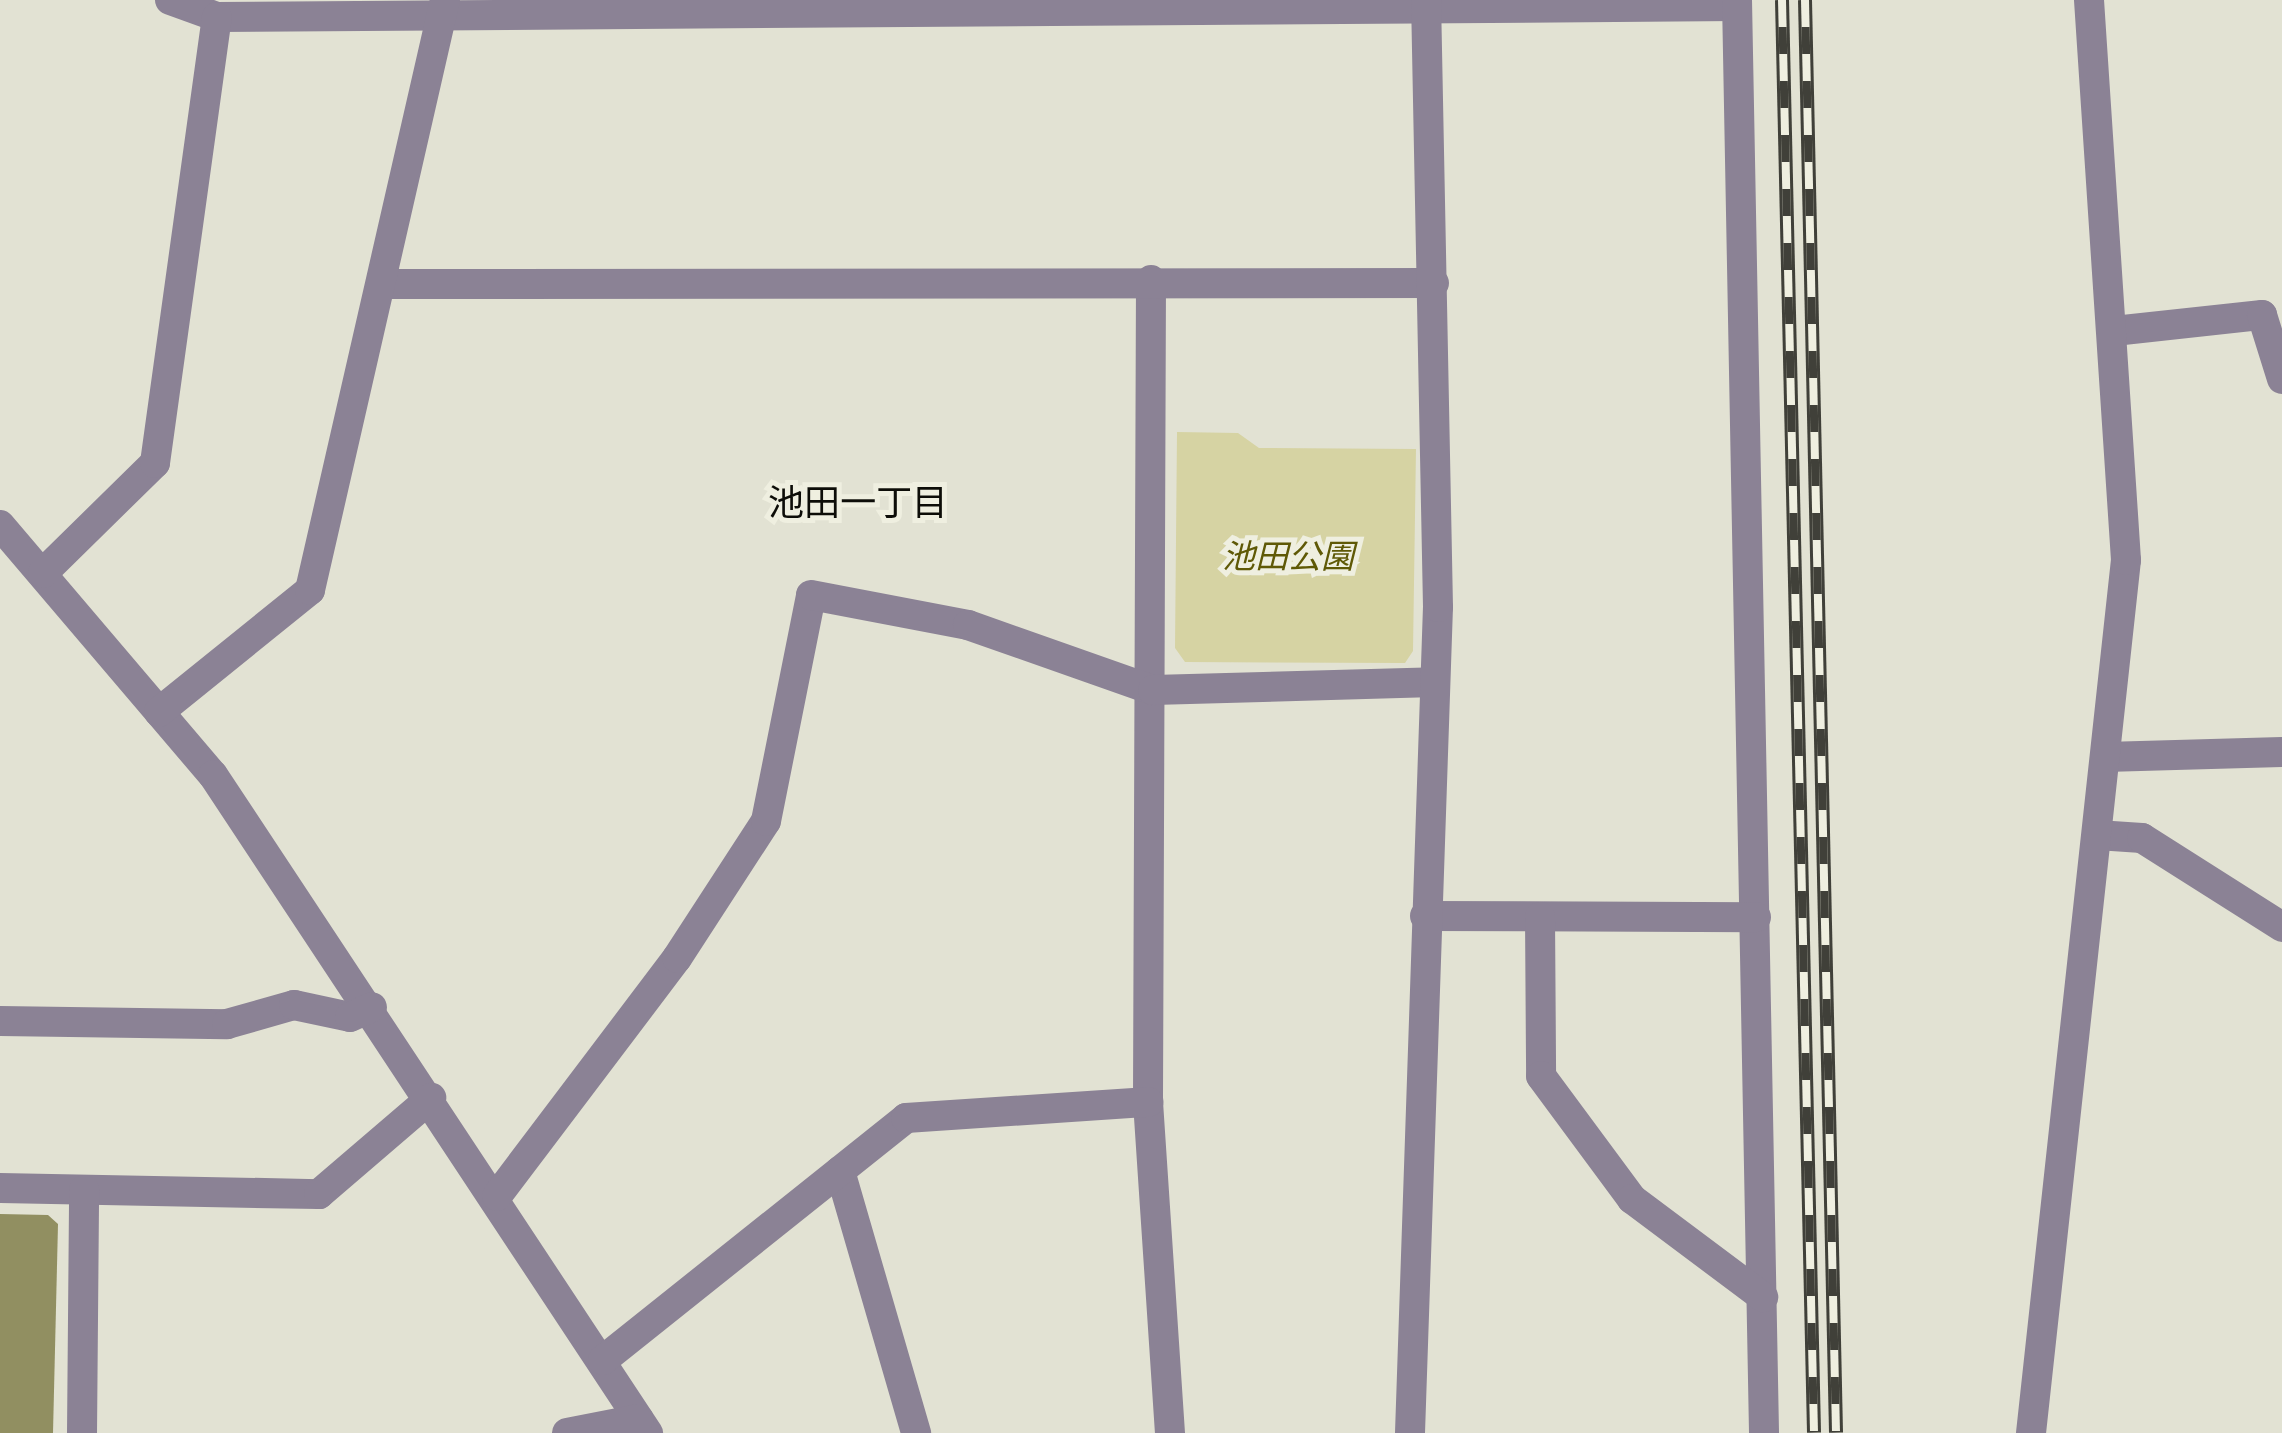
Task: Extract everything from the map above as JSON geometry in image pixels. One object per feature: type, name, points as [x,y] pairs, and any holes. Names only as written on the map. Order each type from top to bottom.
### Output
[{"type":"street","points":[[170,0],[218,17],[445,8],[1737,3],[1765,1433]]},
{"type":"street","points":[[2031,1433],[2126,560],[2089,0]]},
{"type":"street","points":[[1410,1433],[1435,682],[1434,283],[1426,6]]},
{"type":"street","points":[[160,712],[310,590],[445,8]]},
{"type":"street","points":[[43,573],[155,463],[218,17]]},
{"type":"street","points":[[1150,280],[1154,690],[1148,1102],[1170,1433]]},
{"type":"street","points":[[382,284],[1434,283]]},
{"type":"street","points":[[2114,331],[2262,315],[2282,379]]},
{"type":"street","points":[[0,525],[213,775],[497,1196],[643,1426],[567,1433]]},
{"type":"street","points":[[497,1196],[677,958],[766,821],[811,595],[968,625],[1154,690],[1435,682]]},
{"type":"street","points":[[2105,757],[2282,752]]},
{"type":"street","points":[[2097,836],[2142,838],[2282,927]]},
{"type":"street","points":[[1425,916],[1756,917]]},
{"type":"street","points":[[1540,917],[1541,1076],[1632,1198],[1763,1297]]},
{"type":"street","points":[[0,1021],[227,1024],[294,1004],[350,1017],[372,1007]]},
{"type":"street","points":[[0,1188],[319,1194],[431,1098]]},
{"type":"street","points":[[603,1360],[906,1118],[1148,1102]]},
{"type":"street","points":[[839,1171],[916,1433]]},
{"type":"street","points":[[82,1433],[84,1190]]},
{"type":"green space","name":"池田公園","points":[[1177,432],[1238,433],[1259,448],[1416,449],[1413,651],[1405,663],[1185,662],[1175,648]]},
{"type":"shaded area","points":[[0,1214],[48,1215],[58,1224],[53,1433],[0,1433]]},
{"type":"railway","points":[[1782,0],[1814,1433]]},
{"type":"railway","points":[[1805,0],[1836,1433]]},
{"type":"district","name":"池田一丁目","points":[[858,500]]}]
